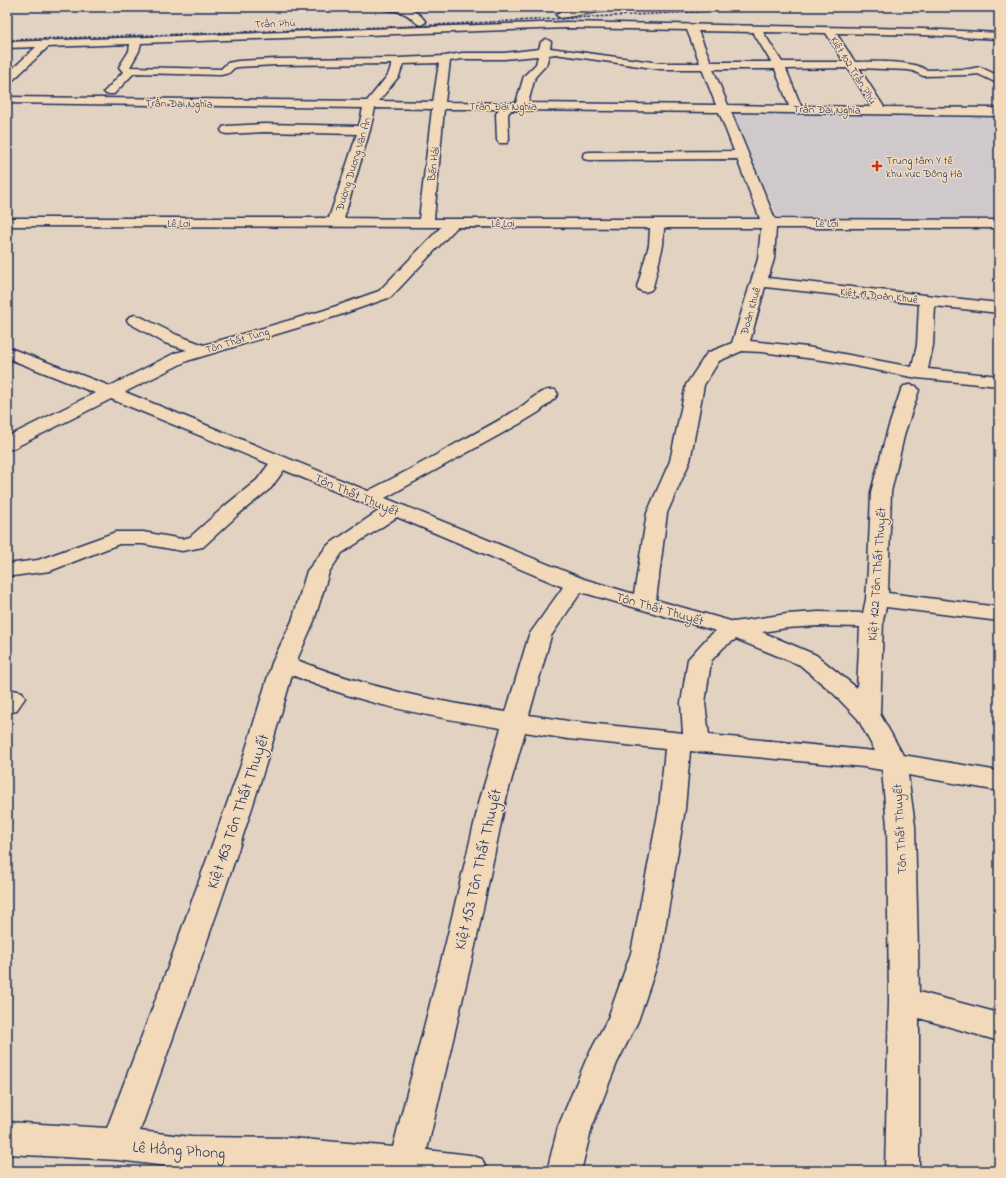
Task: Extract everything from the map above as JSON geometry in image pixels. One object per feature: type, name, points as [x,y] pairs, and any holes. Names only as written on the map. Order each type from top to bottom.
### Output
[{"type":"street","points":[[386,7],[400,8],[408,11],[418,17],[421,22]]},
{"type":"street","points":[[7,37],[68,33],[299,27],[550,17],[609,7]]},
{"type":"street","points":[[521,106],[530,76],[541,65],[545,52],[546,41],[541,26]]},
{"type":"street","name":"Trần Phú","points":[[7,45],[541,26],[756,28],[999,36]]},
{"type":"street","name":"Đoàn Khuê","points":[[644,604],[657,513],[680,461],[695,384],[713,357],[740,346],[766,259],[769,223],[691,27]]},
{"type":"street","points":[[756,28],[779,66],[796,108]]},
{"type":"street","name":"Kiệt 102 Trần Phú","points":[[829,30],[880,110]]},
{"type":"street","points":[[136,40],[134,51],[124,67],[127,70],[221,72],[225,71],[231,64],[245,63],[399,61],[555,51],[660,66],[851,65],[908,67],[916,68],[923,73],[969,72],[980,70],[999,80]]},
{"type":"street","points":[[7,80],[46,43]]},
{"type":"street","name":"Bến Hải","points":[[426,223],[440,106],[443,66],[446,58]]},
{"type":"street","points":[[370,105],[393,76],[399,61]]},
{"type":"street","points":[[110,92],[131,70]]},
{"type":"street","name":"Trần Đại Nghĩa","points":[[7,100],[302,105],[796,108],[999,112]]},
{"type":"street","points":[[293,129],[302,105]]},
{"type":"street","name":"Đường Dương Văn An","points":[[335,223],[364,130],[370,105]]},
{"type":"street","points":[[503,140],[502,114],[506,106]]},
{"type":"street","points":[[227,130],[364,130]]},
{"type":"street","points":[[589,156],[741,155]]},
{"type":"street","name":"Lê Lợi","points":[[7,222],[999,224]]},
{"type":"street","name":"Tôn Thất Tùng","points":[[7,444],[181,357],[331,313],[385,294],[453,223]]},
{"type":"street","points":[[645,287],[656,245],[657,223]]},
{"type":"street","name":"Kiệt 19 Đoàn Khuê","points":[[758,282],[999,308]]},
{"type":"street","name":"Kiệt 122 Tôn Thất Thuyết","points":[[868,714],[880,492],[896,432],[915,381],[925,345],[927,300]]},
{"type":"street","points":[[134,320],[171,338],[203,350]]},
{"type":"street","points":[[740,346],[762,346],[807,352],[915,381],[999,381]]},
{"type":"street","name":"Tôn Thất Thuyết","points":[[7,352],[110,392],[576,584],[734,629],[808,660],[841,686],[868,714],[894,763],[902,826],[904,1001],[902,1171]]},
{"type":"street","points":[[368,498],[423,471],[515,418],[543,400],[549,394]]},
{"type":"street","points":[[13,569],[42,566],[116,538],[143,538],[182,545],[196,543],[233,509],[264,484],[280,462]]},
{"type":"street","name":"Kiệt 163 Tôn Thất Thuyết","points":[[118,1144],[183,967],[253,769],[284,663],[303,621],[318,572],[335,549],[395,509]]},
{"type":"street","name":"Kiệt 153 Tôn Thất Thuyết","points":[[406,1165],[461,942],[493,799],[540,634],[576,584]]},
{"type":"street","points":[[564,1171],[575,1127],[602,1060],[622,1021],[646,953],[669,830],[688,743],[700,659],[716,642],[734,629],[787,621],[818,619],[874,610],[999,614]]},
{"type":"street","points":[[284,663],[320,678],[400,701],[452,712],[515,722],[688,743],[864,758],[999,782]]},
{"type":"street","points":[[904,1001],[999,1027]]},
{"type":"street","name":"Lê Hồng Phong","points":[[7,1138],[118,1144],[187,1162],[292,1154],[470,1171]]},
{"type":"shaded area","name":"Trung tâm Y tế khu vực Đông Hà","points":[[731,110],[999,115],[999,218],[778,217]]},
{"type":"railway","points":[[7,40],[413,26],[793,7]]},
{"type":"place","name":"Trung tâm Y tế khu vực Đông Hà","points":[[877,166]]}]
